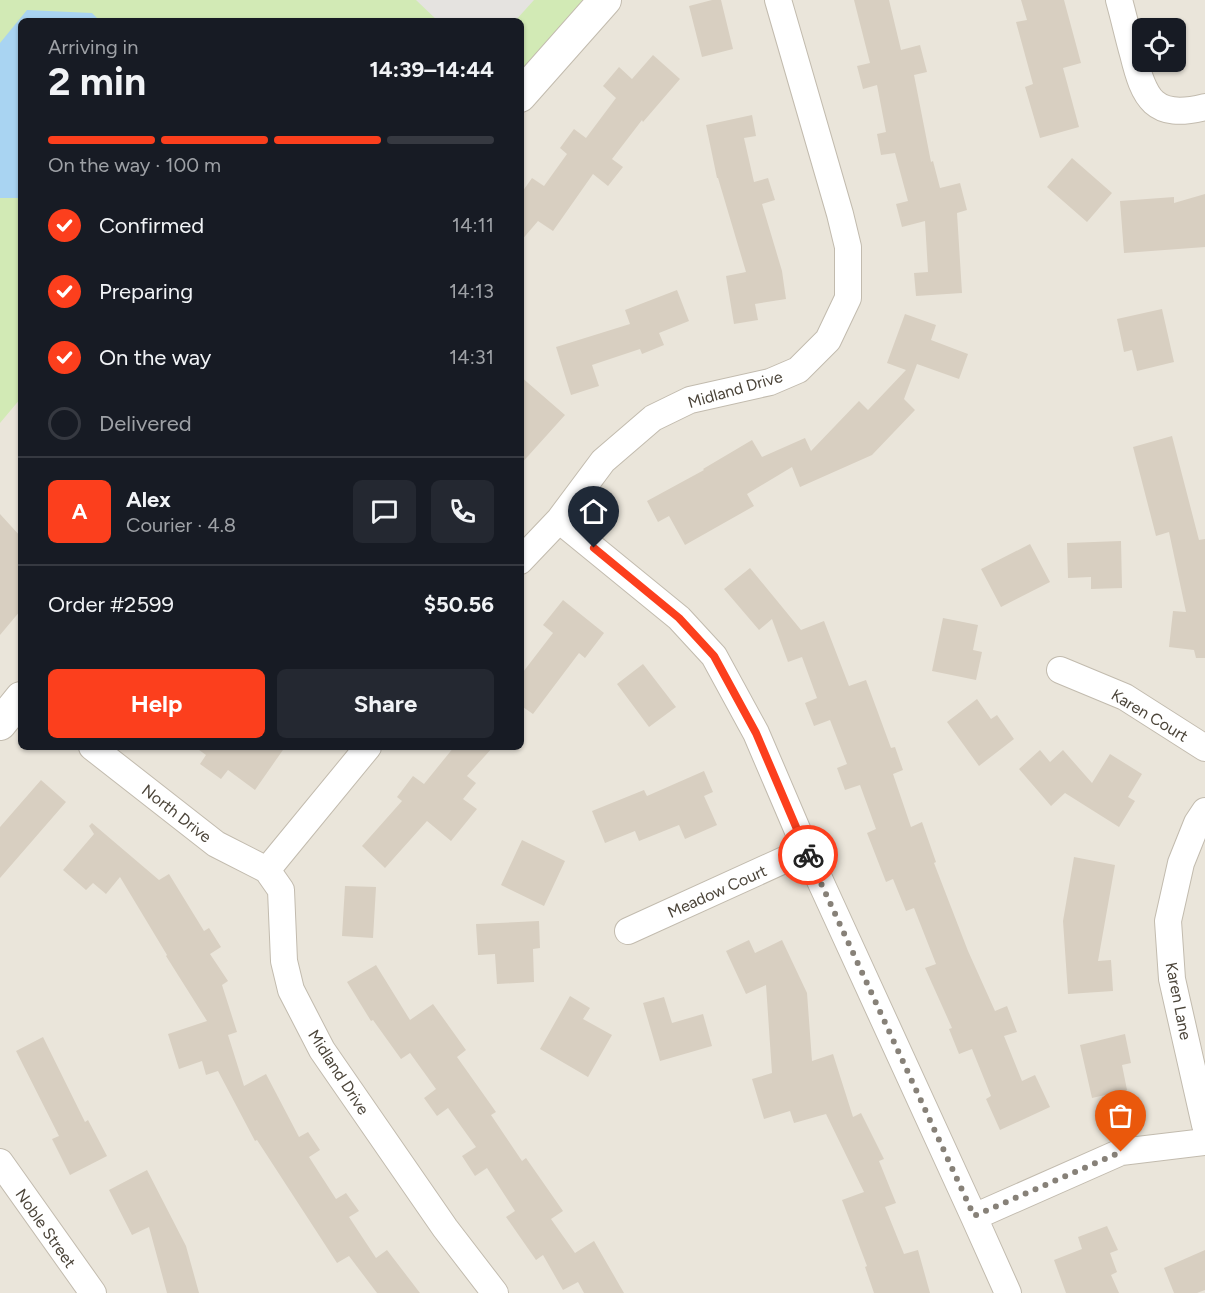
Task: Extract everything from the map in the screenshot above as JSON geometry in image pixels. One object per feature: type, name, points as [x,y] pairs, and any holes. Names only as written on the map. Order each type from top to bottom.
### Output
[{"type":"street","points":[[524,91],[605,0]]},
{"type":"street","name":"Midland Drive","points":[[524,557],[560,520],[603,461],[653,418],[690,400],[770,382],[798,370],[828,340],[848,298],[846,236],[778,0]]},
{"type":"street","points":[[1119,0],[1140,79],[1147,95],[1157,105],[1170,111],[1182,112],[1205,107]]},
{"type":"street","points":[[560,520],[679,618],[714,656],[756,733],[806,850],[1008,1293]]},
{"type":"street","name":"Karen Court","points":[[1060,670],[1125,697],[1205,748]]},
{"type":"street","name":"North Drive","points":[[96,750],[216,844],[267,870]]},
{"type":"street","points":[[267,870],[366,750]]},
{"type":"street","name":"Karen Lane","points":[[1205,811],[1197,823],[1180,863],[1168,921],[1172,979],[1205,1125]]},
{"type":"street","name":"Meadow Court","points":[[628,931],[806,850]]},
{"type":"street","name":"Midland Drive","points":[[267,870],[280,890],[284,961],[291,990],[322,1050],[446,1228],[495,1293]]},
{"type":"street","points":[[974,1216],[1121,1152],[1205,1142]]},
{"type":"street","name":"Noble Street","points":[[0,1162],[93,1293]]},
{"type":"shaded area","points":[[0,0],[1205,0],[1205,1293],[0,1293]]},
{"type":"shaded area","points":[[416,0],[534,0],[518,18],[435,18]]},
{"type":"green space","points":[[0,0],[583,0],[524,70],[524,18],[18,18],[18,402],[0,423]]},
{"type":"water","points":[[27,10],[92,13],[97,18],[20,18]]},
{"type":"water","points":[[18,21],[18,198],[0,198],[0,43]]},
{"type":"building","points":[[721,0],[733,49],[702,57],[689,6]]},
{"type":"building","points":[[854,0],[889,0],[901,50],[920,45],[927,72],[914,75],[931,162],[933,161],[940,188],[960,183],[967,210],[957,213],[962,293],[916,296],[914,273],[928,272],[925,221],[902,227],[896,204],[908,201],[895,153],[881,155],[877,134],[886,132],[877,85],[863,89],[857,66],[870,63]]},
{"type":"building","points":[[1021,0],[1064,0],[1081,63],[1063,68],[1079,127],[1040,138],[1025,87],[1033,84],[1016,22],[1027,20]]},
{"type":"building","points":[[653,55],[680,79],[643,122],[642,120],[612,159],[623,167],[608,186],[593,174],[553,231],[538,221],[524,237],[524,189],[532,178],[544,186],[567,154],[560,148],[574,129],[586,138],[616,98],[603,86],[619,67],[632,79]]},
{"type":"building","points":[[752,115],[756,136],[744,138],[754,182],[768,178],[775,200],[762,204],[782,271],[786,299],[755,304],[758,320],[734,324],[726,276],[746,272],[717,178],[706,125]]},
{"type":"building","points":[[1072,158],[1112,193],[1087,222],[1047,187]]},
{"type":"building","points":[[1205,194],[1205,247],[1124,253],[1120,201],[1174,197],[1174,203]]},
{"type":"building","points":[[677,290],[689,321],[659,333],[664,345],[642,354],[640,349],[592,365],[599,386],[571,395],[556,347],[630,324],[625,310]]},
{"type":"building","points":[[1162,309],[1174,362],[1137,371],[1132,350],[1124,352],[1117,319]]},
{"type":"building","points":[[905,314],[936,325],[931,340],[968,354],[959,379],[917,364],[904,399],[915,410],[872,455],[800,487],[792,467],[747,494],[754,506],[685,545],[669,516],[658,522],[647,501],[704,470],[752,440],[762,457],[805,438],[811,451],[859,401],[868,410],[906,370],[887,363]]},
{"type":"building","points":[[524,379],[565,415],[524,461]]},
{"type":"building","points":[[1172,436],[1199,540],[1205,539],[1205,658],[1196,658],[1194,650],[1169,647],[1173,611],[1186,612],[1169,532],[1156,536],[1133,447]]},
{"type":"building","points":[[0,514],[18,534],[18,614],[0,635]]},
{"type":"building","points":[[1121,541],[1122,588],[1091,589],[1091,577],[1068,578],[1067,543]]},
{"type":"building","points":[[1030,544],[1050,582],[1001,607],[981,569]]},
{"type":"building","points":[[750,568],[801,630],[824,621],[849,686],[866,680],[891,748],[895,747],[903,770],[893,774],[911,827],[922,822],[936,862],[934,863],[968,951],[995,1011],[1007,1006],[1017,1032],[1004,1036],[1022,1081],[1035,1075],[1050,1107],[1000,1130],[986,1099],[991,1096],[972,1049],[959,1054],[949,1029],[952,1028],[925,968],[936,964],[914,908],[906,911],[893,879],[886,882],[867,833],[876,829],[860,785],[845,790],[837,768],[847,764],[830,720],[814,726],[805,703],[817,698],[802,657],[788,662],[772,619],[759,630],[724,589]]},
{"type":"building","points":[[563,600],[604,633],[585,658],[579,653],[533,714],[524,708],[524,671],[553,633],[543,625]]},
{"type":"building","points":[[943,618],[978,625],[973,650],[982,652],[976,680],[932,671]]},
{"type":"building","points":[[643,664],[676,707],[649,727],[617,684]]},
{"type":"building","points":[[977,699],[991,719],[997,715],[1014,739],[979,766],[947,722]]},
{"type":"building","points":[[199,750],[283,750],[255,790],[228,770],[221,779],[200,764],[206,755]]},
{"type":"building","points":[[452,750],[490,750],[467,776],[476,783],[463,799],[477,809],[451,841],[427,821],[385,868],[362,846],[402,801],[397,797],[413,776],[424,784]]},
{"type":"building","points":[[1040,750],[1050,762],[1063,750],[1092,783],[1110,754],[1142,774],[1128,797],[1135,801],[1119,827],[1065,793],[1051,806],[1019,769]]},
{"type":"building","points":[[704,771],[713,792],[704,796],[717,825],[685,839],[679,825],[639,841],[635,831],[605,843],[592,811],[644,790],[647,796]]},
{"type":"building","points":[[41,780],[66,802],[0,878],[0,827]]},
{"type":"building","points":[[92,823],[159,880],[169,874],[204,931],[209,928],[221,947],[210,954],[228,981],[222,985],[237,1032],[228,1035],[244,1086],[266,1074],[299,1137],[308,1132],[320,1150],[309,1157],[336,1199],[346,1193],[359,1211],[349,1217],[376,1258],[387,1250],[420,1293],[377,1293],[349,1256],[337,1263],[257,1140],[255,1141],[218,1071],[206,1075],[202,1061],[179,1069],[168,1034],[207,1021],[120,877],[106,894],[93,883],[86,890],[63,870],[94,834],[89,826]]},
{"type":"building","points":[[522,840],[565,861],[544,906],[501,885]]},
{"type":"building","points":[[1074,857],[1115,865],[1098,961],[1111,960],[1113,991],[1068,994],[1063,921]]},
{"type":"building","points":[[345,886],[376,887],[373,938],[342,936]]},
{"type":"building","points":[[539,921],[540,948],[533,949],[534,982],[497,984],[495,954],[478,955],[476,924]]},
{"type":"building","points":[[749,940],[755,953],[782,940],[807,993],[812,1061],[833,1054],[853,1117],[861,1113],[884,1159],[879,1161],[896,1203],[885,1207],[904,1254],[918,1250],[930,1293],[874,1293],[865,1267],[867,1266],[842,1200],[864,1192],[826,1114],[794,1123],[790,1111],[764,1119],[752,1079],[772,1073],[766,985],[746,994],[726,951]]},
{"type":"building","points":[[376,965],[410,1020],[433,1004],[466,1050],[457,1057],[496,1112],[491,1115],[522,1161],[526,1158],[563,1211],[551,1219],[575,1253],[594,1241],[624,1293],[584,1293],[578,1282],[563,1290],[543,1255],[536,1260],[506,1217],[515,1211],[487,1168],[475,1176],[462,1156],[476,1147],[448,1108],[437,1116],[424,1098],[436,1089],[410,1053],[401,1059],[373,1020],[371,1021],[347,982]]},
{"type":"building","points":[[570,996],[590,1008],[583,1019],[612,1035],[588,1077],[540,1049]]},
{"type":"building","points":[[664,997],[672,1023],[703,1014],[712,1046],[660,1061],[643,1003]]},
{"type":"building","points":[[1125,1034],[1131,1063],[1122,1065],[1127,1090],[1092,1098],[1080,1045]]},
{"type":"building","points":[[43,1037],[85,1122],[88,1120],[107,1156],[70,1175],[52,1139],[59,1136],[16,1051]]},
{"type":"building","points":[[147,1170],[186,1246],[199,1293],[167,1293],[149,1227],[132,1235],[109,1190]]},
{"type":"building","points":[[1107,1226],[1118,1250],[1110,1253],[1117,1272],[1111,1275],[1119,1293],[1066,1293],[1054,1260],[1082,1249],[1078,1237]]},
{"type":"building","points":[[1205,1250],[1205,1290],[1197,1293],[1174,1293],[1164,1268]]},
{"type":"way so far","points":[[808,855],[974,1216],[1121,1152]]},
{"type":"route","points":[[594,548],[679,618],[714,656],[756,733],[808,855]]}]
